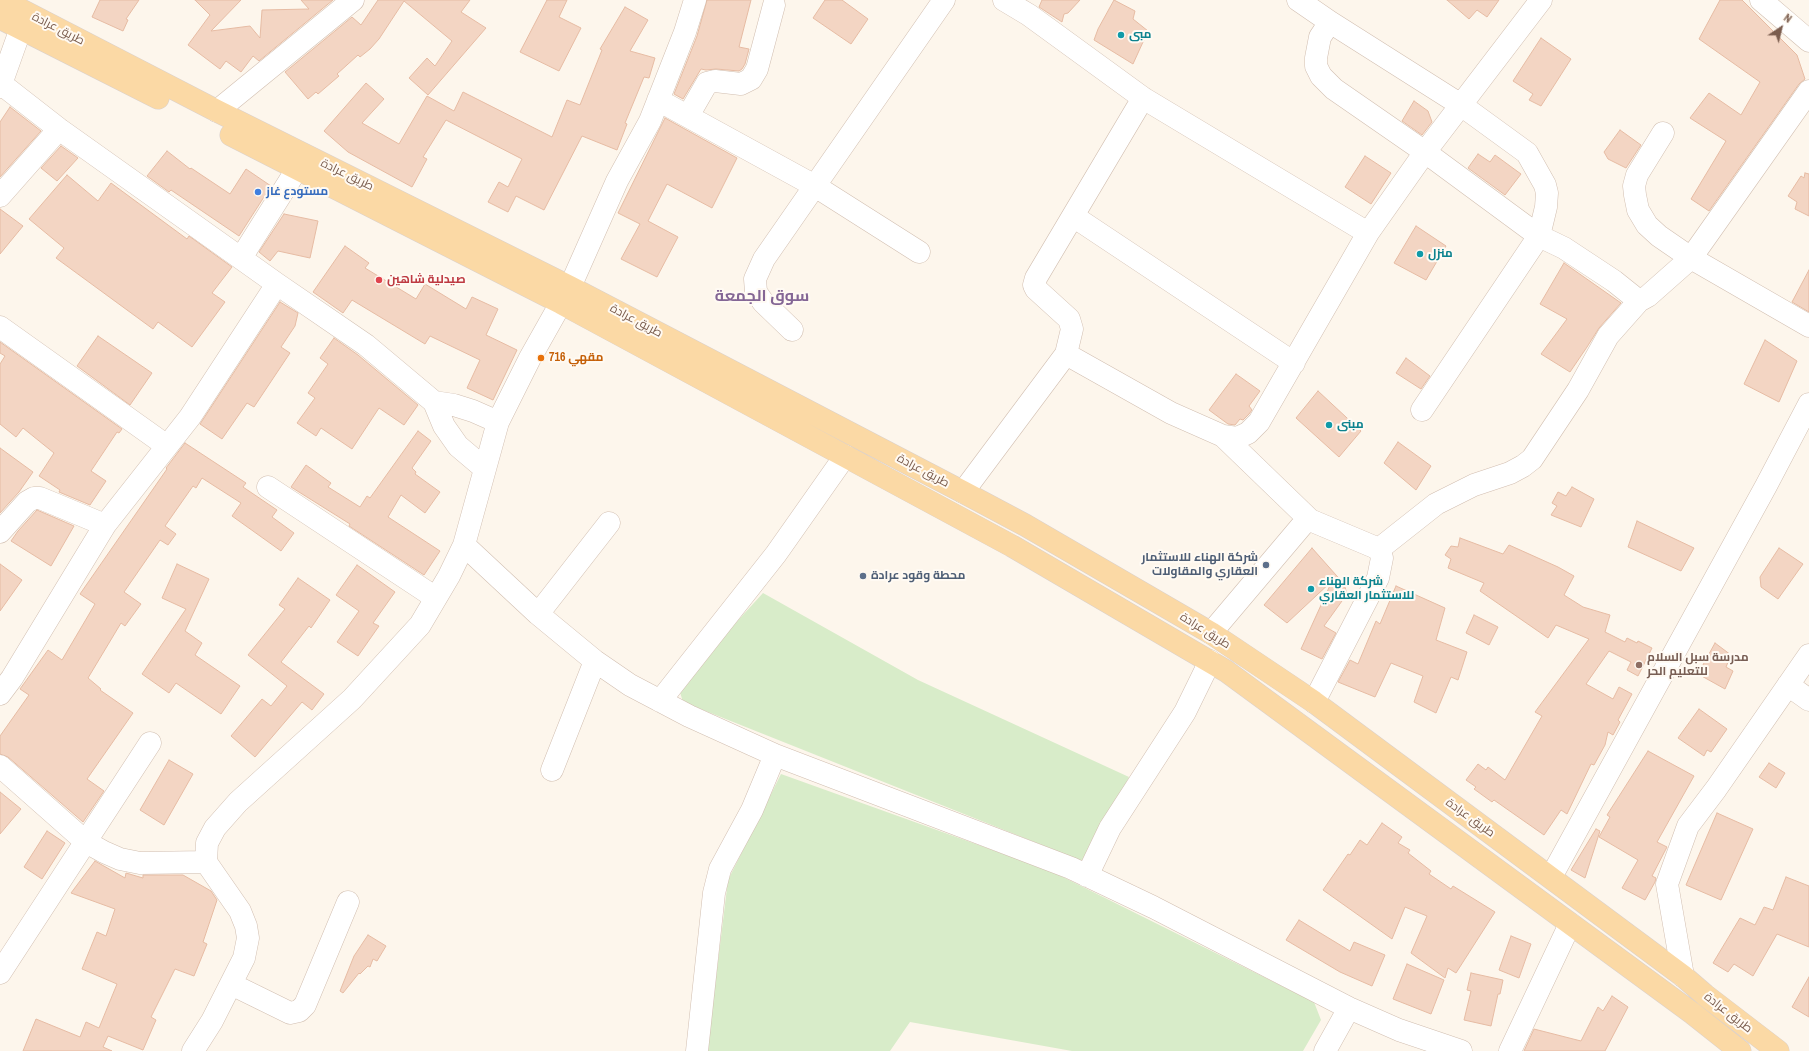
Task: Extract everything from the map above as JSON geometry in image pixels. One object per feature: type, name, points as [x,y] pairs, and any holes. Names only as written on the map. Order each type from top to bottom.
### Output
[{"type":"main road","name":"طريق عرادة","points":[[2,0],[565,295],[845,456],[1012,546],[1226,671],[1692,1013],[1740,1051]]},
{"type":"main road","name":"طريق عرادة","points":[[0,18],[297,169],[565,295],[963,492],[1025,525],[1211,633],[1314,702],[1683,976],[1705,995],[1778,1051]]},
{"type":"main road","points":[[1426,818],[1441,796]]},
{"type":"main road","points":[[1692,1013],[1705,995]]},
{"type":"street","points":[[216,111],[354,0]]},
{"type":"street","points":[[193,1051],[212,1021],[244,958],[248,938],[246,926],[240,911],[206,862],[207,844],[215,828],[238,802],[352,699],[420,625],[436,598],[464,545],[484,468],[498,422],[530,358],[565,295],[617,181],[650,121],[685,32],[695,0]]},
{"type":"street","points":[[792,330],[763,302],[756,292],[755,279],[764,259],[944,0]]},
{"type":"street","points":[[1004,0],[1032,7],[1143,98],[1368,233]]},
{"type":"street","points":[[1298,0],[1461,105],[1527,153],[1546,185],[1546,207],[1539,236],[1422,410]]},
{"type":"street","points":[[1066,354],[1171,413],[1223,436],[1237,438],[1248,433],[1259,422],[1368,233],[1425,152],[1541,0]]},
{"type":"street","points":[[1760,0],[1809,41]]},
{"type":"street","points":[[688,116],[707,83],[715,81],[741,84],[751,79],[757,68],[774,5]]},
{"type":"street","points":[[1330,22],[1320,37],[1316,66],[1321,76],[1334,89],[1425,152],[1539,236],[1564,248],[1614,281],[1638,301]]},
{"type":"street","points":[[21,28],[0,85],[59,129],[277,284],[366,345],[434,402],[444,426],[458,446],[484,468]]},
{"type":"street","points":[[1379,549],[1436,504],[1474,485],[1510,473],[1524,466],[1532,459],[1578,390],[1608,336],[1638,301],[1648,296],[1691,258],[1809,90]]},
{"type":"street","points":[[963,492],[1066,354],[1072,329],[1069,319],[1036,289],[1034,285],[1036,278],[1143,98]]},
{"type":"street","points":[[658,100],[815,186],[919,252]]},
{"type":"street","points":[[0,196],[59,129]]},
{"type":"street","points":[[1663,132],[1637,175],[1634,186],[1638,210],[1647,225],[1659,236],[1691,258],[1809,326]]},
{"type":"street","points":[[241,258],[297,169]]},
{"type":"street","points":[[1073,216],[1294,363]]},
{"type":"street","points":[[4,680],[105,525],[190,417],[277,284]]},
{"type":"street","points":[[0,327],[167,446]]},
{"type":"street","points":[[434,402],[454,405],[473,411],[498,422]]},
{"type":"street","points":[[1551,877],[1809,404]]},
{"type":"street","points":[[1223,436],[1310,520],[1379,549],[1382,558],[1378,578],[1314,702]]},
{"type":"street","points":[[660,701],[776,554],[845,456]]},
{"type":"street","points":[[268,487],[436,598]]},
{"type":"street","points":[[0,532],[27,502],[34,498],[40,498],[105,525]]},
{"type":"street","points":[[1211,633],[1304,523],[1310,520]]},
{"type":"street","points":[[538,614],[609,523]]},
{"type":"street","points":[[464,545],[538,614],[595,661],[630,685],[689,716],[775,755],[1071,868],[1153,906],[1349,1008],[1399,1030],[1461,1051]]},
{"type":"street","points":[[1683,976],[1667,884],[1688,826],[1716,789],[1809,655]]},
{"type":"street","points":[[552,770],[595,661]]},
{"type":"street","points":[[1087,876],[1110,828],[1185,712],[1210,662]]},
{"type":"street","points":[[1788,685],[1809,700]]},
{"type":"street","points":[[0,973],[150,743]]},
{"type":"street","points":[[697,1051],[714,893],[720,869],[752,810],[775,755]]},
{"type":"street","points":[[0,766],[86,842],[120,859],[140,863],[206,862]]},
{"type":"street","points":[[231,984],[290,1013],[299,1011],[305,1005],[348,902]]},
{"type":"street","points":[[1510,1051],[1570,924]]},
{"type":"street","points":[[1325,1051],[1349,1008]]},
{"type":"green space","points":[[763,593],[918,680],[1129,777],[1087,863],[683,702],[678,686]]},
{"type":"green space","points":[[781,774],[1051,871],[1314,1002],[1321,1020],[1303,1051],[1072,1051],[910,1022],[890,1051],[707,1051],[728,880]]},
{"type":"building","points":[[100,0],[139,0],[126,19],[128,20],[123,31],[92,17]]},
{"type":"building","points":[[195,0],[241,0],[211,31],[250,26],[260,38],[262,10],[309,9],[301,0],[333,0],[259,61],[253,56],[241,72],[226,61],[220,69],[188,45],[210,15]]},
{"type":"building","points":[[378,0],[470,0],[461,12],[486,28],[428,95],[409,78],[427,58],[435,66],[452,41],[404,1],[379,39],[370,49],[360,57],[358,55],[337,74],[339,76],[318,94],[316,92],[308,99],[285,72],[352,17],[361,25]]},
{"type":"building","points":[[547,0],[567,0],[559,17],[581,28],[559,71],[520,52]]},
{"type":"building","points":[[707,0],[751,0],[739,47],[749,49],[745,64],[739,71],[701,69],[683,99],[674,94],[697,36]]},
{"type":"building","points":[[825,0],[842,0],[868,19],[851,44],[813,18]]},
{"type":"building","points":[[1042,0],[1080,0],[1068,13],[1064,14],[1062,22],[1039,7]]},
{"type":"building","name":"مبى","points":[[1114,0],[1135,11],[1133,19],[1148,31],[1133,64],[1094,40],[1098,29]]},
{"type":"building","points":[[1447,0],[1499,0],[1487,17],[1477,10],[1469,19]]},
{"type":"building","points":[[1720,0],[1742,0],[1797,55],[1805,79],[1799,84],[1709,211],[1691,199],[1726,141],[1690,118],[1709,93],[1741,115],[1760,82],[1699,39]]},
{"type":"building","points":[[625,7],[648,20],[630,51],[655,58],[649,78],[644,77],[625,123],[627,124],[617,150],[582,136],[544,210],[516,196],[508,212],[488,202],[499,182],[508,187],[522,159],[446,120],[423,157],[427,159],[412,187],[348,152],[324,131],[366,83],[384,99],[362,123],[399,144],[427,96],[454,111],[463,92],[552,137],[567,100],[580,105],[602,50],[600,49]]},
{"type":"building","points":[[1541,38],[1571,59],[1541,106],[1529,100],[1533,94],[1513,81]]},
{"type":"building","points":[[1414,101],[1428,111],[1432,122],[1422,135],[1402,121]]},
{"type":"building","points":[[10,107],[41,131],[0,177],[0,122]]},
{"type":"building","points":[[665,118],[737,158],[712,208],[667,184],[648,221],[678,237],[657,277],[621,259],[640,224],[618,213]]},
{"type":"building","points":[[1620,130],[1641,145],[1626,168],[1608,159],[1604,152]]},
{"type":"building","points":[[61,146],[78,158],[57,181],[41,168]]},
{"type":"building","points":[[167,151],[190,169],[191,168],[230,194],[246,169],[271,186],[239,236],[171,190],[169,192],[147,176]]},
{"type":"building","points":[[1478,154],[1490,162],[1495,155],[1521,174],[1505,195],[1468,168]]},
{"type":"building","points":[[1365,156],[1391,173],[1371,204],[1345,187]]},
{"type":"building","points":[[1805,173],[1809,174],[1809,216],[1795,209],[1797,202],[1788,196],[1801,176],[1804,178]]},
{"type":"building","points":[[67,175],[98,201],[111,183],[187,239],[189,236],[232,267],[212,293],[225,302],[192,347],[158,322],[153,329],[56,258],[64,248],[29,219]]},
{"type":"building","points":[[0,209],[23,226],[0,254]]},
{"type":"building","points":[[284,214],[318,221],[310,258],[278,251],[270,261],[259,252]]},
{"type":"building","name":"منزل","points":[[1416,226],[1446,246],[1426,280],[1394,263]]},
{"type":"building","points":[[345,246],[369,263],[365,268],[416,299],[425,284],[466,309],[472,297],[498,309],[486,335],[517,350],[493,400],[467,388],[480,360],[430,336],[425,344],[352,300],[343,313],[313,292]]},
{"type":"building","points":[[1564,263],[1621,303],[1599,328],[1570,372],[1541,354],[1567,319],[1540,304]]},
{"type":"building","points":[[1809,270],[1809,312],[1792,302]]},
{"type":"building","points":[[280,302],[298,313],[295,326],[281,347],[290,353],[254,407],[247,403],[222,439],[200,424]]},
{"type":"building","points":[[98,336],[152,373],[130,405],[77,366]]},
{"type":"building","points":[[334,338],[358,355],[418,405],[404,425],[379,408],[352,449],[321,428],[316,436],[297,423],[315,398],[308,393],[328,364],[320,358]]},
{"type":"building","points":[[1765,340],[1797,361],[1779,402],[1744,384]]},
{"type":"building","points":[[0,342],[122,429],[119,433],[117,432],[91,471],[106,481],[90,505],[59,492],[60,490],[39,476],[54,453],[23,428],[16,437],[0,424],[0,364],[5,356],[0,353]]},
{"type":"building","points":[[1406,358],[1430,376],[1421,389],[1396,373]]},
{"type":"building","points":[[1236,374],[1260,391],[1249,406],[1252,410],[1243,420],[1240,419],[1235,425],[1228,424],[1209,410]]},
{"type":"building","name":"مبنى","points":[[1318,391],[1361,431],[1339,457],[1296,418]]},
{"type":"building","points":[[418,431],[431,441],[412,468],[416,472],[415,474],[440,492],[425,513],[401,495],[388,517],[440,551],[424,575],[349,526],[350,524],[291,487],[306,465],[331,483],[328,487],[360,507],[367,496],[370,498]]},
{"type":"building","name":"مبنى","points":[[1398,442],[1431,466],[1416,490],[1384,463]]},
{"type":"building","points":[[185,443],[246,483],[243,487],[277,510],[272,517],[294,533],[281,551],[232,516],[241,503],[202,478],[196,488],[193,486],[165,526],[176,534],[168,545],[160,540],[124,592],[141,604],[125,626],[121,623],[88,678],[101,689],[100,690],[133,713],[87,779],[104,791],[83,822],[8,757],[0,754],[0,736],[29,695],[20,689],[48,650],[62,660],[95,604],[80,594],[167,469],[166,468]]},
{"type":"building","points":[[0,448],[33,472],[19,492],[0,513]]},
{"type":"building","points":[[1572,487],[1594,499],[1581,527],[1551,515],[1557,506],[1552,503],[1558,492],[1566,496]]},
{"type":"building","points":[[37,510],[74,526],[51,566],[11,541]]},
{"type":"building","points":[[1637,521],[1694,548],[1681,571],[1628,547]]},
{"type":"building","points":[[1460,538],[1503,554],[1509,545],[1558,567],[1574,576],[1564,595],[1583,607],[1610,615],[1605,632],[1625,642],[1627,638],[1637,643],[1638,641],[1652,648],[1638,676],[1627,670],[1631,662],[1609,651],[1586,684],[1613,699],[1619,687],[1632,694],[1618,720],[1620,722],[1613,735],[1608,732],[1605,745],[1594,765],[1591,764],[1567,814],[1561,810],[1544,835],[1494,800],[1492,802],[1474,789],[1476,787],[1466,780],[1478,764],[1486,770],[1488,767],[1505,780],[1542,716],[1535,712],[1589,639],[1556,625],[1548,638],[1480,591],[1484,583],[1448,568],[1451,559],[1445,555],[1451,546],[1458,547]]},
{"type":"building","name":"شركة الهناء للاستثمار العقاري","points":[[1312,548],[1344,584],[1347,594],[1324,626],[1336,633],[1322,659],[1301,649],[1332,581],[1287,623],[1264,605]]},
{"type":"building","points":[[1779,548],[1803,564],[1778,599],[1761,587],[1760,577]]},
{"type":"building","points":[[0,564],[22,580],[0,611]]},
{"type":"building","points":[[177,564],[209,579],[185,631],[202,643],[195,655],[240,686],[221,714],[176,683],[169,693],[142,674],[186,609],[162,598]]},
{"type":"building","points":[[357,565],[395,592],[373,623],[379,626],[358,656],[337,642],[359,611],[336,595]]},
{"type":"building","points":[[298,578],[330,600],[311,628],[309,626],[281,662],[324,694],[312,710],[302,702],[255,757],[231,736],[262,699],[271,706],[287,686],[248,655],[285,609],[279,605]]},
{"type":"building","points":[[1396,586],[1445,608],[1436,640],[1467,652],[1458,680],[1451,677],[1436,713],[1414,702],[1423,676],[1391,663],[1375,697],[1338,682],[1350,660],[1358,664],[1376,621],[1380,624]]},
{"type":"building","points":[[1474,615],[1498,627],[1489,645],[1466,633]]},
{"type":"building","points":[[1715,643],[1731,655],[1726,667],[1733,671],[1725,689],[1698,674]]},
{"type":"building","points":[[1699,709],[1727,729],[1711,752],[1707,750],[1704,756],[1678,738]]},
{"type":"building","points":[[1648,751],[1694,776],[1657,842],[1667,847],[1652,876],[1656,878],[1655,882],[1645,900],[1622,888],[1638,860],[1599,837],[1610,817],[1607,815]]},
{"type":"building","points":[[169,760],[193,774],[164,825],[140,810]]},
{"type":"building","points":[[1769,763],[1785,773],[1776,788],[1759,777]]},
{"type":"building","points":[[0,792],[21,809],[0,834]]},
{"type":"building","points":[[1717,813],[1753,829],[1721,900],[1686,885]]},
{"type":"building","points":[[1382,823],[1402,837],[1398,843],[1410,850],[1408,853],[1431,871],[1429,874],[1451,889],[1453,886],[1495,912],[1456,973],[1448,968],[1445,978],[1411,953],[1427,916],[1405,907],[1392,939],[1323,890],[1348,854],[1350,855],[1360,840],[1367,845]]},
{"type":"building","points":[[1596,829],[1600,831],[1585,878],[1571,870]]},
{"type":"building","points":[[47,831],[65,843],[42,879],[24,867]]},
{"type":"building","points":[[95,861],[125,878],[126,873],[143,878],[143,875],[183,875],[211,891],[217,900],[203,942],[207,944],[194,976],[175,969],[151,1017],[156,1020],[143,1050],[108,1036],[103,1047],[112,1051],[23,1051],[36,1019],[80,1037],[86,1022],[99,1028],[117,984],[82,969],[97,932],[106,936],[115,909],[71,893]]},
{"type":"building","points":[[1786,877],[1809,886],[1809,947],[1777,934],[1753,976],[1734,964],[1728,972],[1713,963],[1740,918],[1755,925],[1764,907],[1773,910]]},
{"type":"building","points":[[1299,920],[1350,951],[1354,942],[1385,955],[1372,986],[1340,972],[1286,940]]},
{"type":"building","points":[[368,935],[386,946],[377,961],[373,959],[370,967],[368,966],[360,974],[359,973],[343,993],[340,991],[354,956]]},
{"type":"building","points":[[1511,936],[1531,944],[1519,978],[1499,970]]},
{"type":"building","points":[[1407,964],[1444,980],[1431,1014],[1393,999]]},
{"type":"building","points":[[1471,973],[1503,980],[1500,994],[1498,994],[1491,1026],[1464,1020],[1471,991],[1467,990]]},
{"type":"building","points":[[1809,977],[1809,1017],[1792,1007]]},
{"type":"building","points":[[1612,996],[1628,1007],[1605,1051],[1524,1051],[1534,1029],[1581,1041],[1598,1007],[1603,1011]]},
{"type":"place","name":"مبى","points":[[1121,35]]},
{"type":"place","name":"مستودع غاز","points":[[258,192]]},
{"type":"place","name":"منزل","points":[[1420,254]]},
{"type":"place","name":"صيدلية شاهين","points":[[379,280]]},
{"type":"place","name":"مقهي 716","points":[[541,358]]},
{"type":"place","name":"مبنى","points":[[1329,425]]},
{"type":"place","name":"شركة الهناء للاستثمار العقاري والمقاولات","points":[[1266,565]]},
{"type":"place","name":"محطة وقود عرادة","points":[[863,576]]},
{"type":"place","name":"شركة الهناء للاستثمار العقاري","points":[[1311,589]]},
{"type":"place","name":"مدرسة سبل السلام للتعليم الحر","points":[[1639,665]]},
{"type":"district","name":"سوق الجمعة","points":[[762,297]]}]
